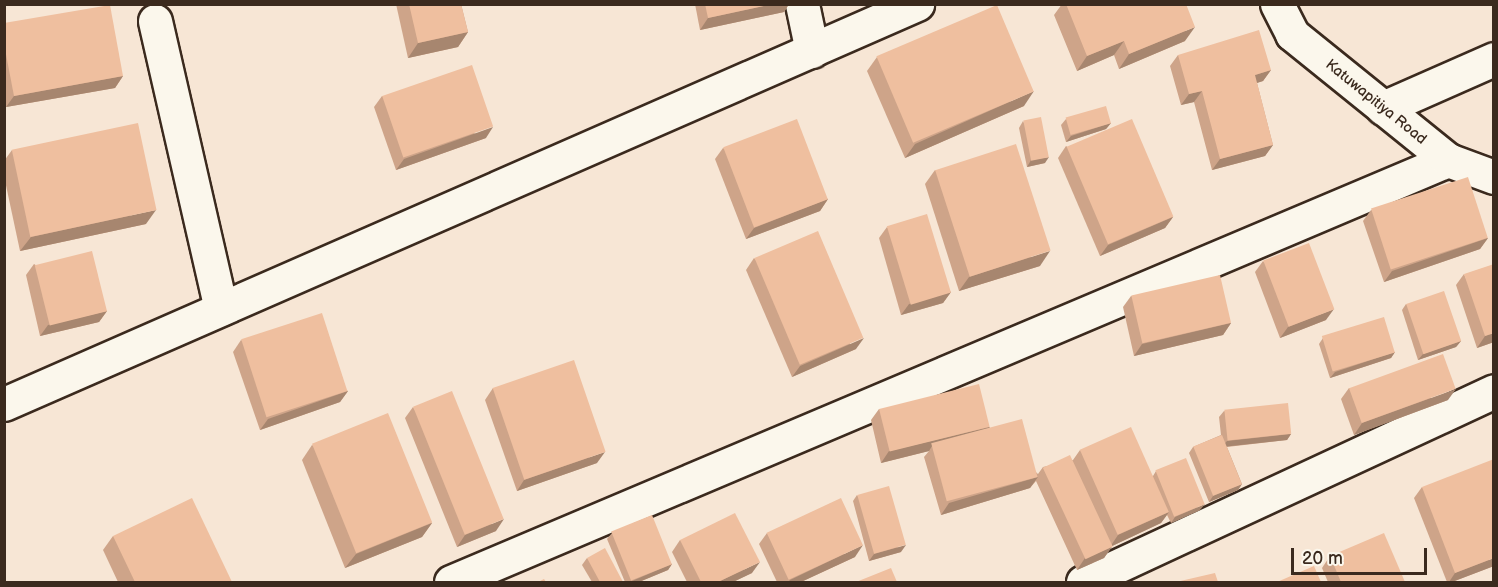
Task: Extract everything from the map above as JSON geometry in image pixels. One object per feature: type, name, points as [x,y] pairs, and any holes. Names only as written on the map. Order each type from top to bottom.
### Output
[{"type":"street","points":[[802,4],[812,51]]},
{"type":"street","points":[[4,404],[917,4]]},
{"type":"street","name":"Katuwapitiya Road","points":[[1277,4],[1292,34],[1448,160],[1494,177]]},
{"type":"street","points":[[155,21],[221,309]]},
{"type":"street","points":[[1383,108],[1494,59]]},
{"type":"street","points":[[451,582],[1448,160]]},
{"type":"street","points":[[1083,582],[1494,391]]},
{"type":"building","points":[[409,4],[461,4],[468,32],[418,43]]},
{"type":"building","points":[[705,4],[773,4],[708,18]]},
{"type":"building","points":[[1066,4],[1186,4],[1195,27],[1129,54],[1124,41],[1087,56]]},
{"type":"building","points":[[110,5],[123,76],[14,96],[4,44],[4,23]]},
{"type":"building","points":[[997,5],[1034,92],[913,143],[876,56]]},
{"type":"building","points":[[1259,30],[1271,70],[1255,75],[1273,145],[1220,159],[1202,91],[1189,94],[1178,55]]},
{"type":"building","points":[[472,65],[493,126],[403,157],[382,96]]},
{"type":"building","points":[[1106,106],[1111,123],[1071,135],[1066,118]]},
{"type":"building","points":[[1041,117],[1049,157],[1031,161],[1023,120]]},
{"type":"building","points":[[797,119],[828,199],[754,228],[723,147]]},
{"type":"building","points":[[1132,119],[1173,217],[1108,244],[1067,147]]},
{"type":"building","points":[[138,123],[157,210],[30,237],[12,150]]},
{"type":"building","points":[[1016,144],[1051,251],[970,277],[935,170]]},
{"type":"building","points":[[1468,177],[1488,238],[1391,269],[1371,209]]},
{"type":"building","points":[[927,214],[951,292],[911,305],[887,226]]},
{"type":"building","points":[[818,231],[863,338],[800,365],[754,258]]},
{"type":"building","points":[[1309,243],[1334,309],[1289,327],[1263,261]]},
{"type":"building","points":[[92,251],[107,311],[50,325],[35,265]]},
{"type":"building","points":[[1494,264],[1494,333],[1485,336],[1464,274]]},
{"type":"building","points":[[1220,275],[1231,323],[1142,343],[1131,295]]},
{"type":"building","points":[[1444,291],[1461,341],[1423,354],[1406,304]]},
{"type":"building","points":[[322,313],[347,391],[266,417],[241,339]]},
{"type":"building","points":[[1384,317],[1395,352],[1333,371],[1322,336]]},
{"type":"building","points":[[1443,354],[1456,389],[1362,423],[1349,388]]},
{"type":"building","points":[[574,360],[606,452],[524,480],[493,388]]},
{"type":"building","points":[[979,384],[990,427],[890,452],[879,409]]},
{"type":"building","points":[[452,391],[504,519],[465,535],[413,407]]},
{"type":"building","points":[[1288,403],[1291,434],[1228,441],[1224,410]]},
{"type":"building","points":[[388,413],[432,522],[356,553],[312,444]]},
{"type":"building","points":[[1022,419],[1038,477],[947,501],[931,443]]},
{"type":"building","points":[[1131,427],[1169,512],[1118,535],[1080,450]]},
{"type":"building","points":[[1222,435],[1242,484],[1213,496],[1193,447]]},
{"type":"building","points":[[1070,455],[1113,547],[1085,559],[1043,468]]},
{"type":"building","points":[[1186,458],[1205,504],[1174,517],[1155,470]]},
{"type":"building","points":[[1494,459],[1494,558],[1455,573],[1422,487]]},
{"type":"building","points":[[889,486],[906,545],[874,554],[857,495]]},
{"type":"building","points":[[192,498],[232,582],[135,582],[113,536]]},
{"type":"building","points":[[841,498],[863,545],[789,580],[767,533]]},
{"type":"building","points":[[735,513],[760,562],[718,582],[701,582],[680,540]]},
{"type":"building","points":[[652,515],[672,564],[631,581],[611,531]]},
{"type":"building","points":[[1384,533],[1405,582],[1341,582],[1330,556]]},
{"type":"building","points":[[605,548],[623,582],[600,582],[587,558]]},
{"type":"building","points":[[1314,566],[1321,582],[1277,582]]},
{"type":"building","points":[[891,568],[897,582],[856,582]]},
{"type":"building","points":[[1215,573],[1218,582],[1176,582]]}]
